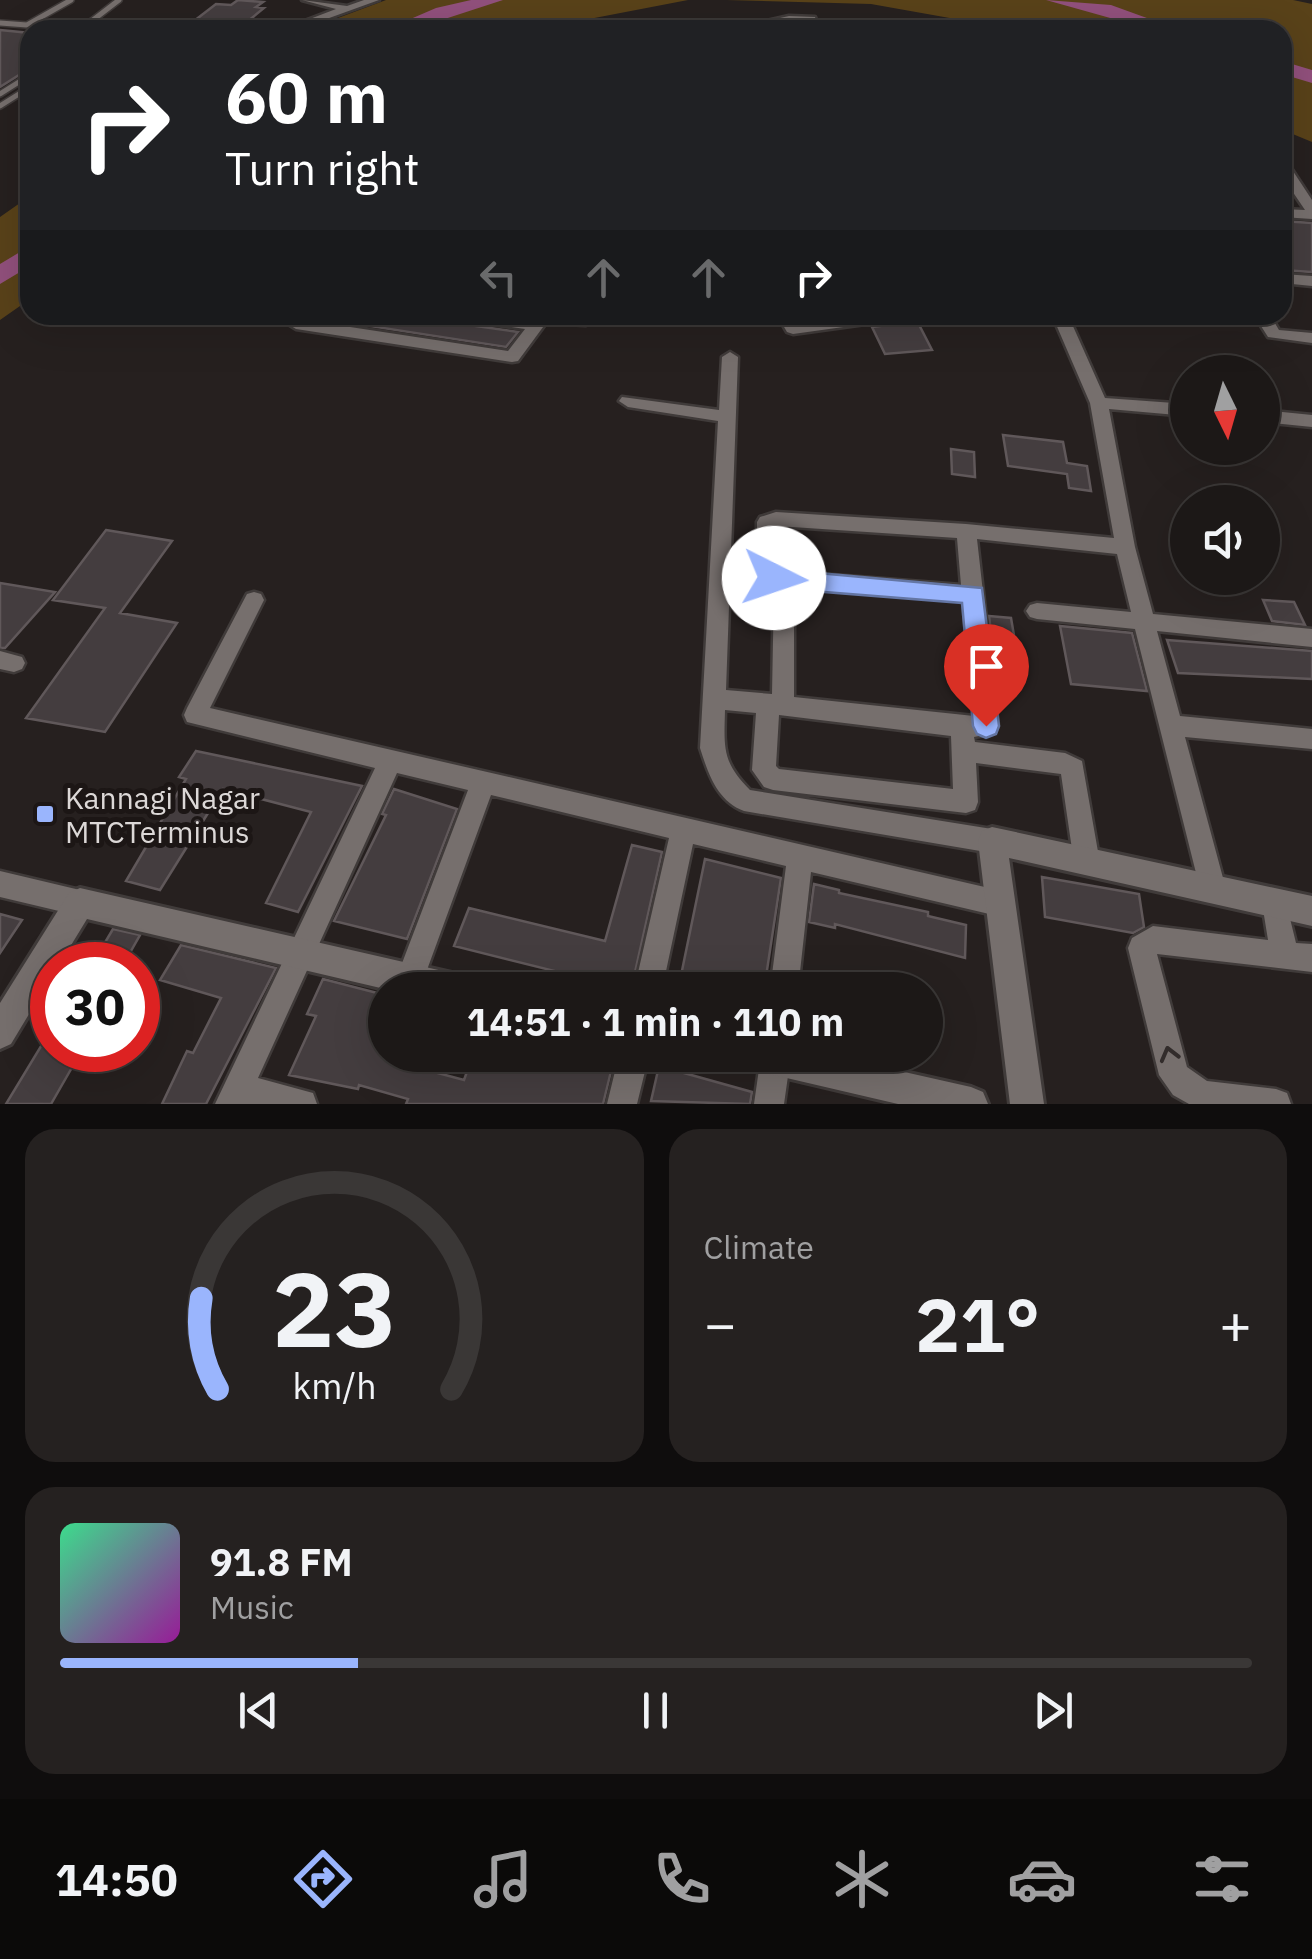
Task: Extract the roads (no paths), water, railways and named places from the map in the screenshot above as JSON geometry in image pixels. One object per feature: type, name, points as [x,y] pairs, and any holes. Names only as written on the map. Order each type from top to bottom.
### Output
[{"type":"street","points":[[307,0],[348,10]]},
{"type":"street","points":[[317,20],[374,0]]},
{"type":"street","points":[[1292,181],[1312,212]]},
{"type":"street","points":[[303,325],[512,356],[536,325]]},
{"type":"street","points":[[791,325],[793,329],[822,325]]},
{"type":"street","points":[[1064,325],[1099,403],[1125,547],[1213,889]]},
{"type":"street","points":[[1268,325],[1274,334],[1312,338]]},
{"type":"street","points":[[730,356],[712,748],[722,778],[744,800],[992,841],[1312,911]]},
{"type":"street","points":[[628,401],[728,418]]},
{"type":"street","points":[[1099,403],[1170,409]]},
{"type":"street","points":[[1280,417],[1312,420]]},
{"type":"street","points":[[964,739],[966,802],[774,779],[764,770],[776,705],[784,586],[767,571],[768,522],[776,519],[966,531],[1125,547]]},
{"type":"street","points":[[964,739],[986,726],[987,720],[966,531]]},
{"type":"street","points":[[774,578],[973,594]]},
{"type":"street","points":[[254,600],[194,715],[1002,904]]},
{"type":"street","points":[[1037,612],[1312,638]]},
{"type":"street","points":[[714,699],[776,705],[964,739],[1065,764],[1074,769],[1087,864]]},
{"type":"street","points":[[1171,725],[1312,739]]},
{"type":"street","points":[[302,1104],[234,1096],[304,954],[390,761]]},
{"type":"street","points":[[413,972],[483,784]]},
{"type":"street","points":[[652,972],[683,831]]},
{"type":"street","points":[[992,841],[1027,1104]]},
{"type":"street","points":[[786,972],[800,858]]},
{"type":"street","points":[[0,884],[380,972]]},
{"type":"street","points":[[0,1033],[80,903]]},
{"type":"street","points":[[1274,954],[1283,948],[1275,903]]},
{"type":"street","points":[[1276,1104],[1197,1096],[1185,1090],[1174,1074],[1142,948],[1153,940],[1312,958]]},
{"type":"street","points":[[622,1104],[630,1072]]},
{"type":"street","points":[[769,1072],[769,1104]]},
{"type":"street","points":[[817,1072],[886,1095],[971,1104]]},
{"type":"lane","points":[[35,20],[71,0]]},
{"type":"lane","points":[[91,20],[120,0]]},
{"type":"waterway","points":[[421,20],[494,0]]},
{"type":"waterway","points":[[1055,0],[1141,20]]},
{"type":"waterway","points":[[1292,70],[1312,77]]},
{"type":"waterway","points":[[0,276],[20,261]]},
{"type":"place","name":"Kannagi Nagar MTCTerminus","points":[[45,814]]}]
